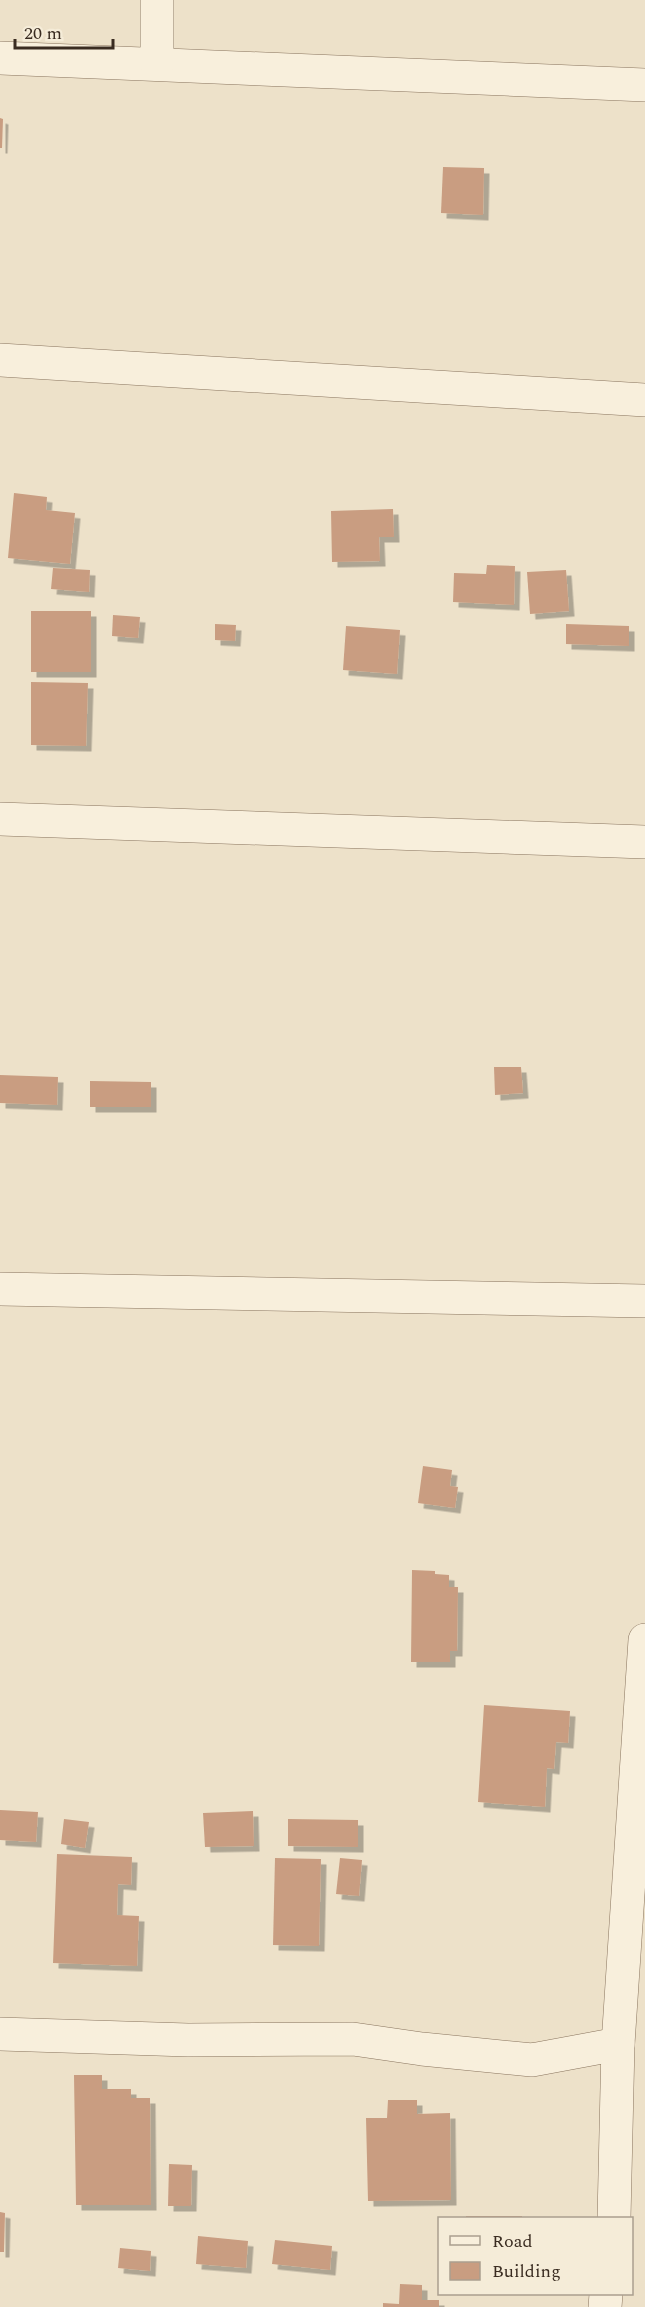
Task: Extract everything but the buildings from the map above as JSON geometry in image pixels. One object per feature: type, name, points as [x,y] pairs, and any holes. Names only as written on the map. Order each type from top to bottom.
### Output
[{"type":"street","points":[[157,0],[157,64]]},
{"type":"street","points":[[0,58],[645,85]]},
{"type":"street","points":[[0,360],[645,400]]},
{"type":"street","points":[[0,819],[645,842]]},
{"type":"street","points":[[0,1289],[645,1300]]},
{"type":"street","points":[[614,2217],[618,2044],[645,1640]]},
{"type":"street","points":[[0,2034],[188,2040],[353,2039],[422,2049],[532,2060],[618,2044]]}]
